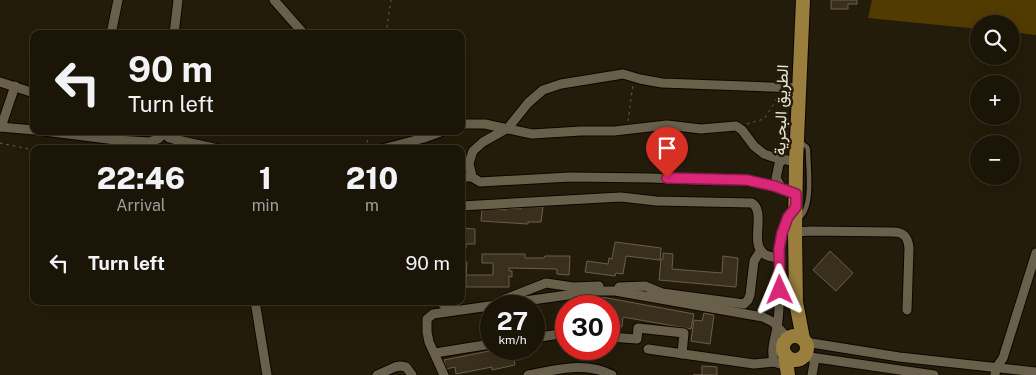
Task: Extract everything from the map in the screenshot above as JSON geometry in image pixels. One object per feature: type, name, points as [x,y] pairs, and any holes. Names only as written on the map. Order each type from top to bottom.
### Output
[{"type":"main road","name":"الطريق البحرية","points":[[803,0],[797,140],[790,160],[796,214],[797,312],[805,350]]},
{"type":"main road","name":"الطريق البحرية","points":[[783,364],[783,345],[788,338],[797,312]]},
{"type":"main road","points":[[788,338],[796,336],[805,350]]},
{"type":"main road","points":[[783,364],[794,359],[805,350]]},
{"type":"main road","points":[[797,375],[805,350]]},
{"type":"street","points":[[112,30],[118,0]]},
{"type":"street","points":[[174,30],[178,0]]},
{"type":"street","points":[[274,0],[300,30]]},
{"type":"street","points":[[472,177],[469,163],[473,151],[483,142],[508,128],[531,99],[540,92],[550,88],[626,74],[640,80],[662,83],[779,89],[799,88]]},
{"type":"street","points":[[0,82],[30,92]]},
{"type":"street","points":[[14,86],[0,127],[30,130]]},
{"type":"street","points":[[465,124],[484,124],[532,134],[627,130],[668,125],[701,128],[736,126],[742,130],[759,151],[773,157],[790,160]]},
{"type":"street","points":[[83,135],[149,142],[154,141],[161,135]]},
{"type":"street","points":[[168,135],[173,139],[200,145]]},
{"type":"street","points":[[397,145],[432,135]]},
{"type":"street","points":[[790,160],[779,164],[776,178],[796,214],[810,231],[892,232],[903,234],[907,239],[909,248],[907,310]]},
{"type":"street","points":[[465,177],[472,177],[480,182],[578,177],[729,179],[755,181],[782,189]]},
{"type":"street","points":[[465,206],[621,197],[656,201],[752,202],[758,210],[760,250],[754,261],[750,295],[744,304],[662,292],[640,285],[632,287],[574,287],[546,283],[511,298],[465,305]]},
{"type":"street","points":[[648,349],[754,364],[783,364],[772,341],[777,326],[780,290],[779,258],[785,224],[796,214]]},
{"type":"street","points":[[760,250],[766,255],[779,258]]},
{"type":"street","points":[[996,371],[1003,358],[1036,253]]},
{"type":"street","points":[[444,375],[426,332],[427,319],[433,314],[596,291],[615,291],[763,316],[773,322],[788,338]]},
{"type":"street","points":[[256,305],[267,375]]},
{"type":"street","points":[[444,305],[463,305]]},
{"type":"street","points":[[620,338],[637,339],[638,328],[684,334],[682,354]]},
{"type":"street","points":[[435,353],[480,346]]},
{"type":"street","points":[[805,350],[913,358],[996,371],[1036,372]]},
{"type":"street","points":[[805,350],[898,373],[934,375]]},
{"type":"street","points":[[805,350],[812,375]]},
{"type":"street","points":[[898,373],[899,357]]},
{"type":"street","points":[[912,374],[913,358]]},
{"type":"street","points":[[1003,358],[1008,372]]},
{"type":"street","points":[[377,375],[400,366],[406,367],[412,375]]},
{"type":"street","points":[[528,375],[563,368],[581,367],[612,375]]},
{"type":"lane","points":[[796,214],[804,215],[808,201],[808,150],[807,147],[797,140]]},
{"type":"path","points":[[387,30],[392,0]]},
{"type":"path","points":[[627,130],[634,77]]},
{"type":"path","points":[[736,126],[752,124],[764,119],[774,104],[779,89]]},
{"type":"path","points":[[0,143],[30,149]]},
{"type":"shaded area","points":[[872,0],[1036,0],[1036,35],[1020,33],[1020,15],[970,15],[970,28],[868,18]]},
{"type":"building","points":[[831,0],[857,0],[857,4],[848,4],[848,9],[831,9]]},
{"type":"building","points":[[521,206],[543,207],[541,222],[528,222],[528,224],[481,221],[482,208],[507,210],[507,208],[521,209]]},
{"type":"building","points":[[465,228],[475,229],[475,244],[466,244],[466,248]]},
{"type":"building","points":[[615,242],[661,248],[660,260],[626,256],[623,274],[616,273],[615,276],[585,272],[587,261],[608,264],[609,258],[612,259]]},
{"type":"building","points":[[830,251],[853,273],[836,291],[813,270]]},
{"type":"building","points":[[663,253],[673,254],[672,269],[722,273],[723,256],[738,258],[736,287],[659,280]]},
{"type":"building","points":[[482,254],[525,254],[525,258],[570,256],[569,275],[557,274],[557,269],[509,268],[509,271],[512,271],[512,277],[509,276],[509,287],[466,287],[466,275],[493,275],[493,263],[482,263]]},
{"type":"building","points":[[465,262],[467,262],[465,277]]},
{"type":"building","points":[[620,300],[694,314],[691,329],[623,317],[622,327],[620,327]]},
{"type":"building","points":[[704,313],[714,315],[710,344],[691,341],[694,320],[702,321]]},
{"type":"building","points":[[480,353],[480,360],[514,360],[515,365],[456,374],[455,367],[446,369],[444,360]]},
{"type":"building","points":[[702,366],[717,367],[717,375],[702,375]]},
{"type":"route","points":[[667,178],[747,180],[763,182],[796,194],[796,207],[785,224],[779,249],[780,290]]}]
